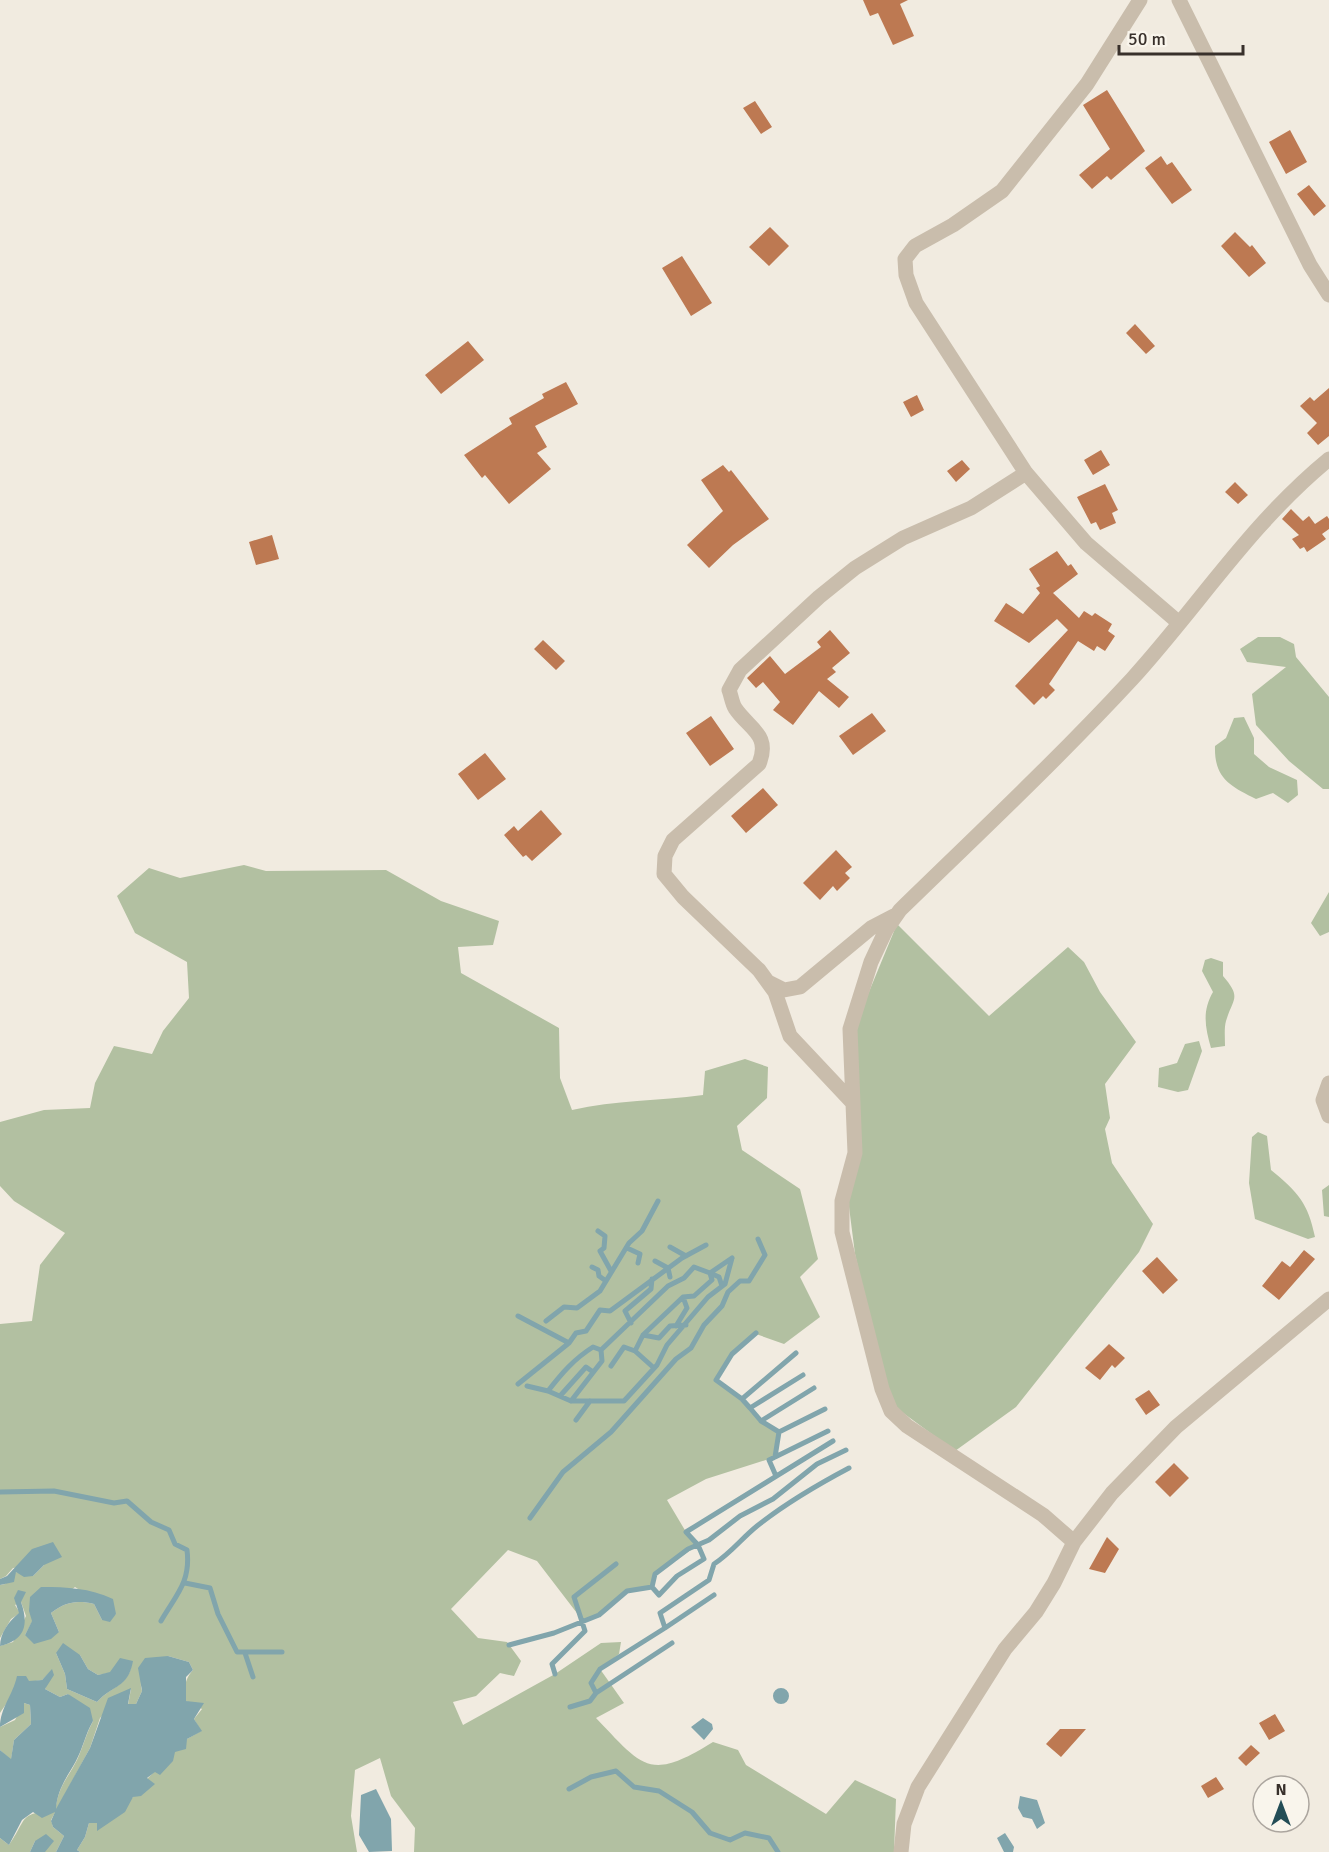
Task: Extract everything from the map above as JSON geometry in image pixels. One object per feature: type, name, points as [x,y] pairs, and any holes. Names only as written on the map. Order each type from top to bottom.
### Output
[{"type":"street","points":[[1140,0],[1087,84],[1002,191],[953,225],[915,246],[905,260],[906,275],[916,303],[1026,473],[1086,543],[1178,622]]},
{"type":"street","points":[[1179,0],[1310,265],[1329,295]]},
{"type":"street","points":[[768,982],[784,990],[800,987],[864,934],[896,915],[1132,678],[1234,553],[1292,490],[1329,459]]},
{"type":"street","points":[[853,1102],[790,1036],[775,992],[759,970],[683,897],[664,873],[665,856],[673,840],[759,764],[764,752],[759,734],[734,707],[729,690],[740,670],[819,597],[855,568],[903,538],[971,508],[1026,473]]},
{"type":"street","points":[[896,915],[871,962],[850,1029],[855,1154],[842,1201],[842,1232],[870,1348],[891,1411],[925,1440],[1042,1515],[1074,1542]]},
{"type":"street","points":[[1329,1083],[1323,1100],[1329,1116]]},
{"type":"street","points":[[901,1852],[904,1824],[918,1787],[1005,1649],[1036,1612],[1054,1583],[1074,1542],[1112,1493],[1176,1427],[1329,1299]]},
{"type":"green space","points":[[1258,637],[1280,637],[1294,644],[1296,657],[1329,697],[1329,789],[1323,789],[1289,761],[1256,725],[1252,694],[1286,667],[1247,662],[1240,649]]},
{"type":"green space","points":[[1244,717],[1254,738],[1254,754],[1269,767],[1297,780],[1298,795],[1288,803],[1273,793],[1256,799],[1238,790],[1225,780],[1217,766],[1215,746],[1226,738],[1234,718]]},
{"type":"green space","points":[[244,865],[266,871],[386,870],[441,901],[499,921],[493,945],[458,947],[461,973],[559,1028],[560,1078],[572,1110],[604,1104],[703,1095],[705,1071],[745,1059],[768,1067],[767,1098],[737,1126],[742,1150],[800,1189],[818,1259],[800,1277],[820,1317],[784,1344],[756,1334],[732,1354],[717,1380],[779,1432],[775,1457],[706,1479],[667,1500],[686,1532],[698,1545],[656,1574],[652,1587],[627,1591],[599,1615],[583,1621],[537,1561],[508,1550],[451,1609],[478,1638],[507,1642],[521,1661],[514,1676],[500,1673],[476,1696],[453,1702],[463,1725],[555,1674],[601,1643],[621,1642],[619,1654],[600,1669],[624,1703],[596,1718],[637,1758],[660,1765],[674,1762],[713,1742],[738,1750],[746,1765],[826,1814],[855,1780],[896,1799],[894,1852],[414,1852],[415,1828],[391,1796],[380,1758],[355,1770],[351,1816],[357,1852],[80,1852],[77,1850],[85,1837],[89,1823],[97,1823],[97,1830],[133,1797],[154,1784],[147,1779],[187,1739],[201,1731],[194,1719],[202,1709],[186,1701],[185,1697],[186,1681],[193,1670],[189,1662],[168,1656],[144,1675],[142,1691],[136,1704],[128,1705],[131,1689],[100,1718],[90,1748],[51,1820],[53,1827],[64,1836],[56,1852],[45,1852],[45,1849],[35,1841],[30,1852],[0,1852],[0,1838],[9,1845],[29,1816],[35,1813],[55,1811],[61,1789],[77,1760],[93,1721],[68,1694],[60,1697],[45,1689],[52,1670],[42,1680],[34,1681],[17,1691],[0,1713],[0,1646],[13,1642],[26,1616],[21,1602],[15,1605],[20,1613],[11,1619],[0,1638],[0,1585],[5,1584],[16,1572],[33,1576],[44,1565],[13,1568],[0,1579],[0,1324],[32,1321],[40,1265],[65,1233],[14,1201],[0,1186],[0,1122],[44,1110],[90,1108],[95,1083],[114,1046],[152,1054],[163,1031],[189,998],[187,962],[135,933],[117,896],[149,868],[180,878]],"holes":[[[75,1587],[116,1614],[102,1620],[94,1604],[71,1603],[51,1613],[59,1632],[25,1635],[33,1620]],[[56,1653],[80,1655],[88,1669],[98,1675],[110,1673],[132,1661],[128,1676],[124,1681],[97,1702],[67,1689],[65,1674]]]},
{"type":"green space","points":[[1329,892],[1329,932],[1320,936],[1311,923]]},
{"type":"green space","points":[[897,924],[989,1016],[1068,947],[1084,962],[1100,992],[1136,1042],[1105,1084],[1110,1118],[1105,1129],[1112,1163],[1153,1224],[1139,1252],[1016,1407],[955,1451],[895,1407],[881,1368],[855,1254],[848,1199],[855,1036],[859,1016]]},
{"type":"green space","points":[[1211,958],[1223,962],[1223,976],[1232,989],[1234,998],[1225,1024],[1225,1046],[1211,1048],[1207,1033],[1206,1013],[1213,992],[1202,971],[1205,960]]},
{"type":"green space","points":[[1199,1041],[1202,1051],[1188,1090],[1178,1092],[1158,1087],[1159,1068],[1177,1063],[1185,1044]]},
{"type":"green space","points":[[1258,1132],[1267,1136],[1271,1170],[1301,1199],[1309,1215],[1315,1237],[1308,1239],[1255,1219],[1249,1183],[1252,1137]]},
{"type":"green space","points":[[1329,1185],[1329,1217],[1324,1216],[1322,1190]]},
{"type":"green space","points":[[24,1703],[30,1705],[31,1724],[14,1740],[11,1760],[0,1750],[0,1727],[15,1720]]},
{"type":"water","points":[[53,1542],[62,1557],[44,1565],[33,1576],[24,1577],[16,1572],[14,1582],[0,1585],[0,1579],[7,1576],[32,1549]]},
{"type":"water","points":[[41,1587],[78,1589],[104,1595],[113,1599],[116,1614],[110,1622],[102,1620],[94,1604],[76,1602],[66,1604],[51,1613],[59,1632],[51,1639],[34,1644],[25,1635],[32,1621],[29,1611],[30,1597]]},
{"type":"water","points":[[18,1590],[26,1592],[21,1602],[25,1618],[23,1630],[15,1640],[0,1646],[6,1628],[19,1613],[14,1598]]},
{"type":"water","points":[[63,1643],[80,1655],[88,1669],[98,1675],[110,1672],[120,1658],[133,1661],[128,1677],[97,1702],[67,1689],[65,1674],[56,1653]]},
{"type":"water","points":[[168,1656],[189,1662],[193,1670],[186,1677],[186,1701],[204,1703],[194,1719],[202,1731],[187,1739],[186,1749],[175,1752],[173,1761],[160,1775],[155,1772],[147,1778],[155,1784],[141,1796],[133,1797],[125,1812],[97,1831],[97,1823],[89,1823],[85,1837],[77,1850],[80,1852],[56,1852],[64,1836],[53,1827],[51,1821],[55,1812],[42,1818],[33,1812],[22,1820],[9,1845],[0,1838],[0,1750],[11,1759],[14,1740],[31,1724],[30,1705],[24,1703],[24,1713],[0,1727],[2,1714],[17,1676],[26,1676],[29,1681],[42,1680],[52,1669],[54,1675],[45,1689],[60,1697],[68,1694],[90,1708],[93,1721],[60,1790],[56,1809],[90,1748],[108,1698],[131,1688],[128,1704],[136,1704],[142,1691],[138,1668],[145,1658]]},
{"type":"water","points":[[781,1688],[787,1690],[789,1696],[787,1702],[781,1704],[775,1702],[773,1696],[775,1690]]},
{"type":"water","points":[[703,1718],[712,1724],[713,1729],[704,1740],[691,1727]]},
{"type":"water","points":[[376,1789],[391,1819],[392,1851],[369,1852],[359,1835],[361,1795]]},
{"type":"water","points":[[1020,1796],[1037,1800],[1045,1823],[1037,1829],[1032,1819],[1023,1817],[1018,1808]]},
{"type":"water","points":[[1005,1833],[1014,1847],[1013,1852],[1004,1852],[997,1838]]},
{"type":"water","points":[[46,1834],[54,1841],[45,1852],[30,1852],[35,1841]]},
{"type":"building","points":[[863,0],[908,0],[900,4],[914,36],[893,45],[878,13],[870,16]]},
{"type":"building","points":[[1107,90],[1145,151],[1111,180],[1107,176],[1092,189],[1079,175],[1110,149],[1083,105]]},
{"type":"building","points":[[755,101],[772,127],[761,134],[743,108]]},
{"type":"building","points":[[1290,130],[1307,162],[1286,174],[1269,142]]},
{"type":"building","points":[[1161,156],[1167,165],[1172,162],[1192,190],[1172,204],[1145,168]]},
{"type":"building","points":[[1309,185],[1326,206],[1314,216],[1297,194]]},
{"type":"building","points":[[770,227],[789,246],[769,266],[749,247]]},
{"type":"building","points":[[1235,232],[1250,247],[1252,245],[1266,263],[1249,277],[1221,246]]},
{"type":"building","points":[[682,256],[712,303],[691,316],[662,268]]},
{"type":"building","points":[[1135,324],[1155,346],[1146,354],[1126,333]]},
{"type":"building","points":[[468,341],[484,360],[441,394],[425,375]]},
{"type":"building","points":[[566,382],[578,404],[535,426],[547,447],[537,453],[551,469],[509,504],[485,475],[482,478],[464,455],[512,424],[509,418],[544,398],[542,394]]},
{"type":"building","points":[[1329,388],[1329,436],[1318,445],[1307,433],[1317,423],[1300,406],[1310,397],[1314,401]]},
{"type":"building","points":[[917,395],[924,410],[911,417],[903,402]]},
{"type":"building","points":[[1101,450],[1110,465],[1093,475],[1084,460]]},
{"type":"building","points":[[962,460],[970,469],[956,482],[947,471]]},
{"type":"building","points":[[723,465],[729,472],[731,470],[769,519],[733,545],[709,568],[687,545],[723,511],[701,480]]},
{"type":"building","points":[[1235,482],[1248,495],[1238,504],[1225,492]]},
{"type":"building","points":[[1105,484],[1118,510],[1112,513],[1116,523],[1100,530],[1096,522],[1091,524],[1077,497]]},
{"type":"building","points":[[1291,509],[1303,521],[1309,516],[1315,524],[1327,516],[1329,529],[1322,534],[1326,539],[1307,552],[1304,547],[1300,549],[1292,539],[1299,535],[1282,519]]},
{"type":"building","points":[[272,535],[279,559],[256,565],[249,542]]},
{"type":"building","points":[[1057,551],[1068,566],[1071,564],[1078,574],[1053,593],[1079,618],[1084,611],[1092,616],[1095,613],[1112,624],[1108,631],[1115,636],[1105,651],[1097,646],[1094,651],[1078,641],[1049,684],[1055,690],[1046,699],[1043,696],[1034,705],[1015,686],[1068,630],[1057,619],[1029,643],[994,621],[1006,603],[1023,614],[1040,593],[1036,588],[1040,586],[1029,569]]},
{"type":"building","points":[[830,630],[850,653],[832,668],[836,672],[827,679],[849,697],[839,708],[819,691],[793,725],[773,710],[780,702],[763,682],[756,688],[747,678],[770,656],[785,674],[821,647],[817,642]]},
{"type":"building","points":[[543,640],[565,661],[556,670],[534,649]]},
{"type":"building","points":[[872,713],[886,731],[853,755],[839,736]]},
{"type":"building","points":[[711,716],[734,749],[710,766],[686,733]]},
{"type":"building","points":[[485,753],[506,779],[478,800],[458,774]]},
{"type":"building","points":[[763,788],[778,805],[746,833],[731,816]]},
{"type":"building","points":[[541,810],[562,834],[532,861],[526,855],[523,857],[504,835],[514,826],[518,831]]},
{"type":"building","points":[[836,850],[852,867],[845,873],[850,878],[837,891],[833,886],[820,900],[803,883]]},
{"type":"building","points":[[1304,1250],[1315,1259],[1279,1300],[1262,1286],[1282,1261],[1290,1267]]},
{"type":"building","points":[[1157,1257],[1178,1280],[1163,1294],[1142,1271]]},
{"type":"building","points":[[1109,1344],[1125,1358],[1115,1368],[1112,1365],[1100,1380],[1085,1368]]},
{"type":"building","points":[[1149,1390],[1160,1405],[1146,1415],[1135,1399]]},
{"type":"building","points":[[1174,1463],[1189,1478],[1170,1497],[1155,1482]]},
{"type":"building","points":[[1107,1537],[1119,1549],[1105,1573],[1089,1569]]},
{"type":"building","points":[[1275,1714],[1285,1731],[1269,1740],[1259,1723]]},
{"type":"building","points":[[1060,1729],[1086,1729],[1061,1757],[1046,1744]]},
{"type":"building","points":[[1251,1745],[1260,1753],[1246,1766],[1238,1758]]},
{"type":"building","points":[[1216,1777],[1224,1789],[1208,1798],[1201,1786]]},
{"type":"waterway","points":[[546,1321],[564,1307],[577,1308],[600,1291],[629,1243],[642,1231],[658,1201]]},
{"type":"waterway","points":[[598,1231],[605,1236],[604,1248],[600,1251],[611,1271]]},
{"type":"waterway","points":[[530,1518],[563,1472],[611,1432],[676,1359],[691,1348],[704,1325],[722,1306],[728,1292],[740,1281],[749,1281],[765,1255],[758,1239]]},
{"type":"waterway","points":[[518,1384],[569,1343],[576,1333],[586,1331],[600,1310],[610,1311],[682,1258],[706,1245]]},
{"type":"waterway","points":[[670,1247],[686,1256]]},
{"type":"waterway","points":[[627,1248],[640,1254],[638,1263]]},
{"type":"waterway","points":[[527,1386],[548,1391],[571,1401],[624,1401],[657,1365],[667,1345],[708,1297],[725,1284],[732,1258]]},
{"type":"waterway","points":[[571,1401],[602,1361],[601,1350],[668,1286],[684,1278],[694,1267],[710,1273],[732,1258]]},
{"type":"waterway","points":[[655,1261],[668,1268],[670,1277]]},
{"type":"waterway","points":[[592,1267],[598,1270],[599,1276],[606,1281]]},
{"type":"waterway","points":[[611,1366],[624,1347],[635,1351],[643,1335],[683,1297],[694,1296],[712,1280],[710,1273],[719,1277],[722,1286]]},
{"type":"waterway","points":[[631,1323],[625,1311],[651,1289],[652,1279]]},
{"type":"waterway","points":[[676,1326],[687,1308],[683,1297]]},
{"type":"waterway","points":[[518,1316],[569,1343]]},
{"type":"waterway","points":[[643,1335],[659,1338],[670,1326],[686,1325]]},
{"type":"waterway","points":[[742,1399],[716,1380],[732,1354],[756,1333]]},
{"type":"waterway","points":[[548,1391],[580,1356],[593,1347],[601,1350]]},
{"type":"waterway","points":[[635,1351],[654,1368]]},
{"type":"waterway","points":[[750,1408],[742,1399],[796,1353]]},
{"type":"waterway","points":[[560,1396],[586,1367],[593,1372]]},
{"type":"waterway","points":[[761,1421],[750,1408],[803,1375]]},
{"type":"waterway","points":[[779,1432],[761,1421],[814,1388]]},
{"type":"waterway","points":[[576,1420],[590,1401]]},
{"type":"waterway","points":[[775,1457],[779,1432],[825,1409]]},
{"type":"waterway","points":[[776,1476],[769,1460],[828,1431]]},
{"type":"waterway","points":[[652,1587],[659,1595],[677,1576],[704,1559],[698,1545],[686,1532],[833,1441]]},
{"type":"waterway","points":[[509,1645],[554,1633],[599,1615],[627,1591],[652,1587],[655,1574],[688,1549],[709,1540],[740,1516],[773,1499],[817,1464],[846,1450]]},
{"type":"waterway","points":[[570,1707],[590,1701],[596,1693],[591,1683],[600,1669],[665,1628],[660,1613],[709,1580],[714,1564],[751,1531],[790,1502],[849,1468]]},
{"type":"waterway","points":[[0,1492],[54,1491],[114,1503],[127,1501],[151,1522],[169,1530],[175,1544],[187,1550],[188,1561],[181,1588],[161,1621]]},
{"type":"waterway","points":[[555,1674],[552,1664],[585,1631],[574,1597],[616,1564]]},
{"type":"waterway","points":[[185,1583],[210,1588],[218,1614],[237,1652],[282,1652]]},
{"type":"waterway","points":[[665,1628],[714,1595]]},
{"type":"waterway","points":[[596,1693],[672,1643]]},
{"type":"waterway","points":[[245,1653],[253,1677]]},
{"type":"waterway","points":[[569,1789],[591,1777],[616,1771],[634,1787],[659,1791],[692,1812],[710,1833],[730,1840],[745,1833],[769,1838],[778,1852]]}]
